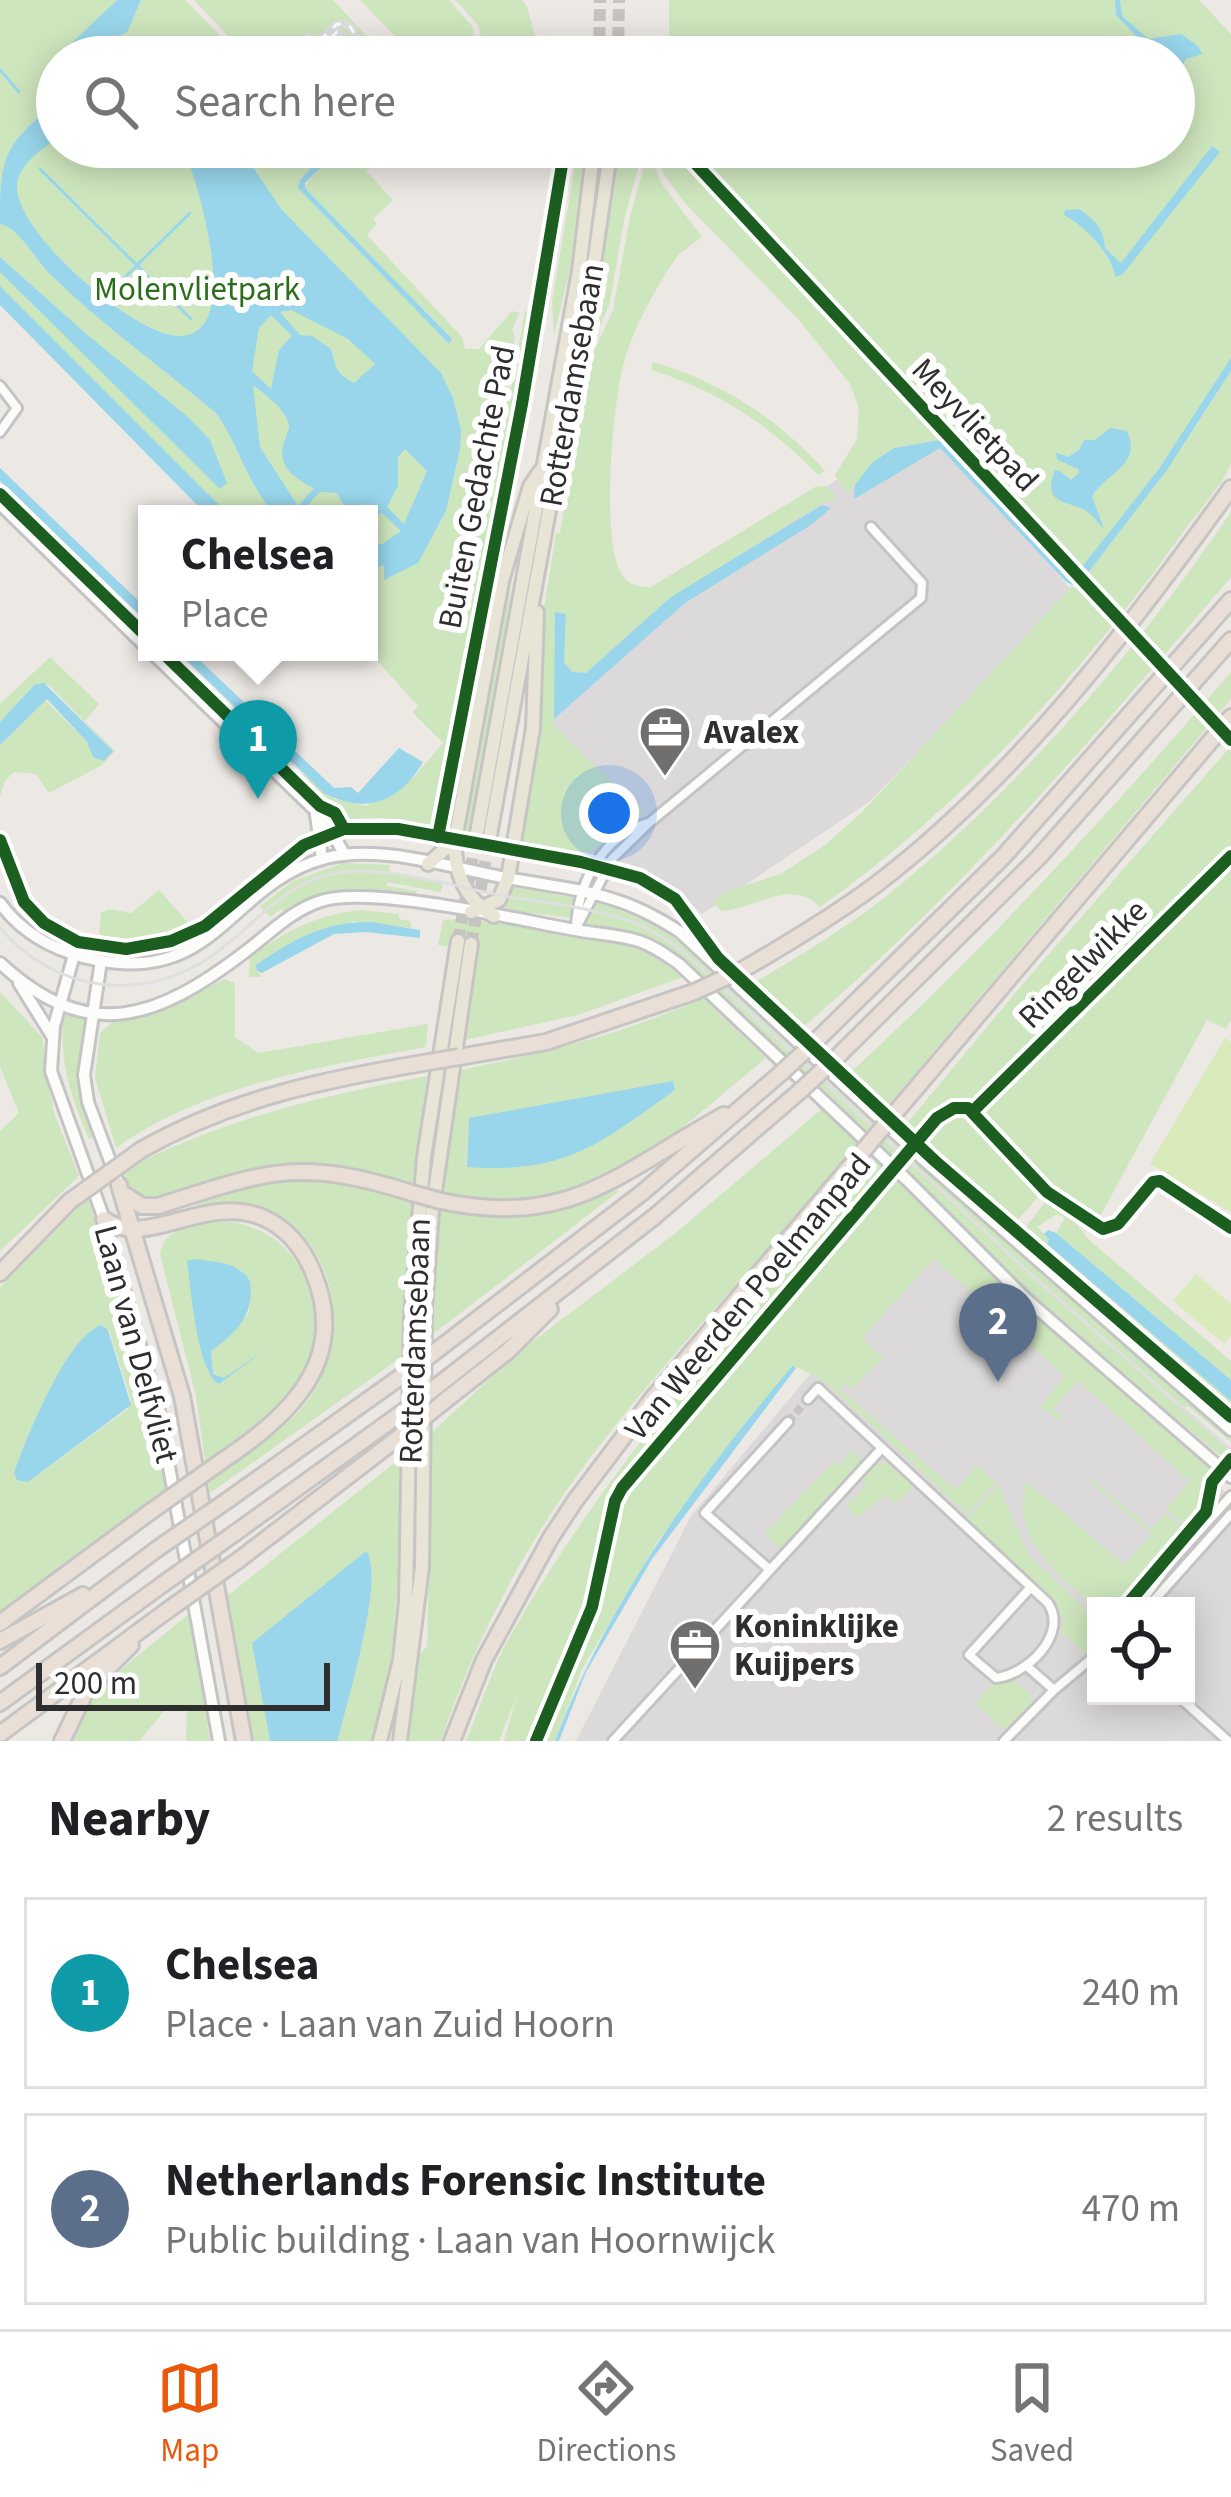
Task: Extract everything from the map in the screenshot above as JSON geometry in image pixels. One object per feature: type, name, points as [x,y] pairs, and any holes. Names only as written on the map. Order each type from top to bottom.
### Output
[{"type":"highway","points":[[0,1273],[70,1201],[141,1150],[199,1119],[273,1093],[546,1042],[694,992],[742,970],[875,884],[987,785],[1137,615],[1228,491]]},
{"type":"highway","points":[[0,1667],[119,1576],[432,1354],[609,1220],[749,1102],[1003,857],[1231,600]]},
{"type":"highway","points":[[0,1703],[432,1390],[596,1264],[800,1091],[1039,857],[1231,640]]},
{"type":"highway","points":[[452,1741],[484,1660],[550,1538],[652,1399],[1231,717]]},
{"type":"highway","points":[[119,1185],[130,1200],[147,1207],[282,1170],[330,1171],[441,1201],[501,1209],[559,1204],[616,1180],[749,1102]]},
{"type":"highway","name":"Laan van Delfvliet","points":[[119,1185],[192,1441],[244,1741]]},
{"type":"highway","points":[[0,1623],[284,1414],[311,1376],[324,1323],[314,1275],[289,1234],[247,1212],[202,1212],[135,1232],[104,1219]]},
{"type":"highway","points":[[0,1734],[404,1434],[508,1351],[596,1264]]},
{"type":"highway","points":[[0,1642],[119,1576]]},
{"type":"highway","points":[[62,1741],[87,1689],[168,1610]]},
{"type":"main road","name":"Rotterdamsebaan","points":[[591,168],[579,271],[483,834],[536,587],[607,168]]},
{"type":"main road","points":[[482,912],[457,869],[455,840],[502,580],[530,486],[544,464]]},
{"type":"main road","points":[[0,505],[138,639]]},
{"type":"main road","points":[[482,912],[502,898],[508,878],[533,728],[536,587]]},
{"type":"main road","points":[[160,661],[331,826],[345,855]]},
{"type":"main road","points":[[316,814],[322,859]]},
{"type":"main road","points":[[428,864],[455,840]]},
{"type":"main road","points":[[0,903],[26,931],[74,955],[101,962],[142,963],[185,952],[213,936],[283,877],[322,859],[345,855],[370,854],[588,892],[639,909],[680,932],[942,1176],[1231,1430]]},
{"type":"main road","points":[[0,963],[60,1006],[91,1014],[134,1013],[214,975],[302,909],[322,900],[376,897],[635,940],[679,964],[930,1202],[992,1268],[1231,1477]]},
{"type":"main road","name":"Rotterdamsebaan","points":[[380,1741],[400,1660],[406,1601],[411,1316],[422,1175],[465,942],[432,1212],[425,1311],[422,1567],[400,1741]]},
{"type":"main road","name":"Laan van Delfvliet","points":[[74,955],[50,1059],[104,1219],[166,1447],[218,1741]]},
{"type":"main road","name":"Laan van Delfvliet","points":[[101,962],[84,1062],[85,1086],[119,1185]]},
{"type":"main road","points":[[17,979],[52,1036]]},
{"type":"street","points":[[0,386],[16,402],[17,410],[0,432]]},
{"type":"street","points":[[575,930],[588,892],[612,859],[649,823],[921,598],[922,583],[871,527]]},
{"type":"street","points":[[808,1399],[818,1388],[1031,1587],[1052,1608],[1056,1622],[1028,1667],[996,1678],[969,1655],[1031,1587]]},
{"type":"street","points":[[770,1570],[705,1513],[788,1422]]},
{"type":"street","points":[[613,1741],[882,1448]]},
{"type":"street","points":[[1145,1597],[1231,1496]]},
{"type":"street","points":[[1157,1597],[1231,1514]]},
{"type":"street","points":[[1004,1741],[1087,1662]]},
{"type":"street","points":[[1028,1667],[1054,1690]]},
{"type":"street","points":[[1188,1705],[1228,1741]]},
{"type":"shaded area","points":[[924,420],[1073,592],[869,802],[702,914],[670,885],[629,864],[532,841],[545,679]]},
{"type":"shaded area","points":[[931,1230],[1231,1497],[1231,1741],[576,1741],[691,1516]]},
{"type":"green space","name":"Molenvlietpark","points":[[0,0],[185,0],[220,36],[36,36],[36,168],[311,168],[299,188],[449,344],[451,338],[304,187],[320,168],[369,168],[366,171],[393,200],[373,219],[377,224],[367,235],[462,337],[465,349],[479,349],[512,311],[520,313],[512,329],[515,336],[506,386],[511,388],[525,311],[530,314],[434,827],[382,818],[344,819],[297,781],[304,774],[335,799],[366,806],[412,779],[443,743],[412,712],[418,706],[377,661],[378,505],[215,505],[0,294]]},
{"type":"green space","points":[[194,0],[333,0],[366,36],[228,36]]},
{"type":"green space","points":[[360,0],[449,0],[472,26],[474,36],[395,36]]},
{"type":"green space","points":[[455,0],[522,0],[535,36],[481,36],[478,25]]},
{"type":"green space","points":[[669,0],[1199,0],[1231,34],[1231,364],[1093,564],[1089,561],[1073,571],[1060,568],[940,440],[884,454],[847,494],[835,475],[857,439],[859,408],[850,384],[799,320],[684,202],[661,168],[695,168],[927,419],[934,411],[708,168],[1195,168],[1195,36],[669,36]]},
{"type":"green space","points":[[574,168],[585,168],[575,248],[554,336],[552,302]]},
{"type":"green space","points":[[615,168],[638,168],[609,306],[589,348]]},
{"type":"green space","points":[[644,168],[655,168],[702,237],[670,267],[625,359],[613,433],[610,498],[620,571],[633,584],[651,587],[815,487],[825,486],[835,495],[833,501],[671,597],[586,673],[572,672],[564,662],[566,614],[555,613],[552,724],[644,813],[588,854],[519,842],[537,739],[541,627],[556,533],[560,533],[587,366],[613,310]]},
{"type":"green space","points":[[554,233],[449,829],[443,828]]},
{"type":"green space","points":[[653,362],[747,404],[788,434],[825,471],[818,475],[781,440],[720,399],[651,370]]},
{"type":"green space","points":[[1231,371],[1231,463],[1223,479],[1104,635],[1017,734],[923,826],[820,907],[797,895],[722,911],[712,902],[728,891],[780,874],[824,846],[863,811],[1071,587],[1077,587],[1181,449]]},
{"type":"green space","points":[[534,487],[522,552],[514,561],[470,833],[464,832],[502,598]]},
{"type":"green space","points":[[1231,512],[1231,577],[972,868],[802,1028],[754,983],[887,895],[995,798],[1121,660]]},
{"type":"green space","points":[[50,657],[99,704],[85,721],[115,751],[102,765],[49,793],[36,774],[14,772],[0,797],[0,745],[44,699],[87,742],[93,757],[113,751],[49,685],[34,685],[0,722],[0,704]]},
{"type":"green space","points":[[1231,672],[1231,699],[887,1107],[850,1073],[1046,878]]},
{"type":"green space","points":[[1231,746],[1231,1020],[1226,1029],[1207,1020],[1096,1224],[1047,1187],[1017,1221],[919,1141],[925,1135],[922,1131],[915,1137],[904,1127]]},
{"type":"green space","points":[[343,863],[390,865],[389,873],[443,882],[441,892],[387,882],[387,886],[417,891],[416,896],[365,890],[332,893],[270,917],[260,906],[293,881]]},
{"type":"green space","points":[[511,887],[576,898],[572,918],[495,908]]},
{"type":"green space","points":[[159,890],[190,925],[199,922],[148,942],[104,941],[99,933],[101,913],[109,909],[131,913]]},
{"type":"green space","points":[[594,902],[654,926],[706,963],[907,1156],[1231,1437],[1231,1442],[1185,1408],[1230,1447],[1222,1457],[1046,1310],[956,1226],[920,1183],[685,964],[585,924]]},
{"type":"green space","points":[[360,910],[399,914],[399,919],[410,921],[411,928],[353,921],[257,971],[262,977],[249,977],[250,958],[275,940],[315,920]]},
{"type":"green space","points":[[465,919],[614,942],[666,962],[683,977],[578,1015],[465,1040],[478,946],[451,940],[449,947],[438,945],[443,920]]},
{"type":"green space","points":[[225,979],[235,988],[235,1037],[258,1053],[428,1024],[426,1047],[264,1081],[187,1108],[116,1148],[95,1078],[100,1033],[115,1020],[162,1010]]},
{"type":"green space","points":[[0,992],[42,1037],[54,1113],[79,1176],[0,1251],[0,1131],[19,1113],[0,1067]]},
{"type":"green space","points":[[703,998],[766,1058],[656,1147],[582,1186],[541,1197],[495,1199],[442,1193],[456,1071],[582,1042]],"holes":[[[675,1085],[579,1152],[530,1166],[467,1166],[469,1118]]]},
{"type":"green space","points":[[63,1013],[86,1017],[82,1078],[96,1137],[89,1139],[67,1078]]},
{"type":"green space","points":[[1225,1038],[1231,1042],[1231,1212],[1150,1164]]},
{"type":"green space","points":[[427,1076],[413,1185],[347,1168],[282,1165],[156,1200],[135,1191],[120,1172],[194,1138],[270,1112]]},
{"type":"green space","points":[[824,1107],[859,1140],[634,1403],[564,1494],[494,1613],[441,1741],[406,1741],[419,1655],[427,1646],[432,1432],[520,1351],[677,1232]]},
{"type":"green space","points":[[878,1158],[889,1168],[623,1481],[611,1504],[589,1605],[533,1741],[504,1741],[517,1695],[499,1741],[466,1741],[506,1644],[594,1505],[684,1386]]},
{"type":"green space","points":[[893,1172],[1023,1309],[1027,1305],[1213,1468],[1203,1507],[1186,1527],[1166,1509],[1190,1481],[1078,1381],[1053,1409],[1059,1421],[1040,1407],[1065,1376],[934,1259],[862,1338],[883,1358],[852,1389],[845,1383],[840,1389],[948,1483],[957,1488],[977,1466],[996,1482],[967,1514],[824,1381],[793,1365],[658,1541],[582,1669],[555,1741],[539,1741],[593,1611],[613,1520],[629,1484]]},
{"type":"green space","points":[[336,1178],[412,1198],[403,1356],[210,1493],[207,1476],[275,1432],[309,1399],[323,1372],[333,1313],[318,1257],[301,1233],[278,1215],[241,1203],[186,1206],[268,1179]]},
{"type":"green space","points":[[614,1187],[618,1192],[433,1334],[440,1205],[560,1207]]},
{"type":"green space","points":[[88,1198],[138,1350],[168,1487],[0,1613],[0,1288],[54,1225]],"holes":[[[109,1330],[131,1400],[128,1409],[28,1482],[15,1477],[45,1401],[89,1332]]]},
{"type":"green space","points":[[1047,1200],[1069,1214],[1088,1239],[1231,1361],[1231,1380],[1056,1233],[1065,1218],[1057,1214],[1037,1227],[1050,1239],[1047,1245],[1231,1401],[1231,1409],[1025,1228]]},
{"type":"green space","points":[[219,1221],[248,1226],[273,1238],[292,1256],[314,1304],[315,1331],[310,1359],[288,1397],[205,1462],[196,1396],[160,1254],[174,1232]],"holes":[[[195,1259],[241,1270],[250,1281],[249,1313],[225,1340]]]},
{"type":"green space","points":[[1196,1274],[1231,1304],[1231,1335],[1224,1344],[1173,1301]]},
{"type":"green space","points":[[851,1451],[862,1460],[780,1549],[764,1534],[834,1462],[839,1465]]},
{"type":"green space","points":[[403,1456],[397,1631],[376,1741],[338,1741],[363,1630],[365,1552],[253,1643],[270,1741],[250,1741],[227,1596]]},
{"type":"green space","points":[[878,1463],[888,1464],[913,1486],[896,1504],[885,1495],[858,1518],[846,1507],[866,1485],[861,1479]]},
{"type":"green space","points":[[1091,1478],[1151,1529],[1166,1514],[1183,1529],[1126,1597],[1087,1600],[1040,1554],[1025,1521],[1026,1481],[1125,1565],[1151,1534]]},
{"type":"green space","points":[[998,1484],[1029,1556],[1087,1611],[1087,1656],[1061,1632],[1063,1617],[1053,1602],[967,1518]]},
{"type":"green space","points":[[190,1613],[210,1741],[186,1741],[187,1705],[166,1709],[139,1741],[70,1741],[92,1693]]},
{"type":"green space","points":[[1012,1680],[1030,1693],[1032,1702],[1004,1730],[975,1703],[995,1682]]},
{"type":"water","points":[[117,0],[141,0],[127,32],[79,36]]},
{"type":"water","points":[[1115,0],[1120,0],[1122,16],[1145,36],[1136,36],[1116,15]]},
{"type":"water","points":[[36,121],[36,154],[21,171],[17,186],[35,229],[80,278],[134,319],[179,336],[199,329],[210,311],[213,285],[206,221],[190,168],[253,168],[282,210],[441,373],[461,430],[460,449],[446,511],[418,563],[384,580],[384,565],[378,567],[378,545],[401,531],[378,515],[378,505],[343,505],[337,493],[320,492],[308,505],[299,505],[314,488],[286,467],[282,454],[288,422],[276,404],[253,385],[260,447],[297,505],[268,505],[216,413],[91,311],[51,275],[14,231],[0,224],[4,168],[25,130]],"holes":[[[291,310],[348,339],[375,364],[354,383],[338,369],[331,349],[312,336],[300,335],[280,312]],[[271,315],[292,336],[279,350],[271,389],[252,371],[259,328]],[[405,449],[427,471],[404,524],[387,507],[398,486],[398,457]]]},
{"type":"water","points":[[1212,146],[1220,152],[1123,274],[1115,277],[1096,241],[1064,215],[1065,210],[1079,209],[1090,217],[1101,230],[1105,248],[1121,263]]},
{"type":"water","points":[[311,168],[320,168],[305,188],[452,339],[449,344],[298,188]]},
{"type":"water","points":[[0,257],[188,417],[210,440],[227,483],[220,489],[0,272]]},
{"type":"water","points":[[0,286],[219,505],[197,505],[0,305]]},
{"type":"water","points":[[1231,358],[1231,371],[1167,470],[1077,587],[1066,582],[940,448],[854,499],[855,485],[872,463],[894,448],[941,440],[1060,568],[1079,571],[1158,470]]},
{"type":"water","points":[[1110,428],[1127,431],[1131,443],[1127,460],[1092,496],[1104,529],[1089,513],[1055,497],[1051,482],[1055,470],[1071,480],[1079,473],[1058,460],[1055,452],[1068,457],[1084,440],[1095,440]]},
{"type":"water","points":[[0,468],[138,600],[138,613],[0,481]]},
{"type":"water","points":[[822,505],[831,508],[685,603],[554,719],[555,612],[566,614],[564,662],[572,672],[586,673],[671,597]]},
{"type":"water","points":[[187,661],[200,661],[334,788],[351,787],[358,793],[399,748],[423,762],[404,787],[381,801],[354,803],[324,793]]},
{"type":"water","points":[[44,683],[113,751],[104,761],[93,757],[87,742],[47,699],[0,745],[0,722],[34,685]]},
{"type":"water","points":[[371,922],[420,930],[420,938],[334,934],[262,973],[257,971],[256,965],[310,934]]},
{"type":"water","points":[[673,1081],[675,1090],[579,1152],[530,1166],[467,1167],[469,1118]]},
{"type":"water","points":[[1048,1230],[1231,1380],[1231,1401],[1047,1244],[1044,1234]]},
{"type":"water","points":[[187,1261],[233,1266],[250,1281],[250,1304],[242,1322],[211,1351],[213,1374],[224,1378],[266,1349],[219,1384],[205,1363],[196,1328]]},
{"type":"water","points":[[101,1325],[108,1330],[131,1405],[28,1482],[17,1480],[14,1473],[49,1390],[74,1349]]},
{"type":"water","points":[[793,1365],[796,1368],[652,1559],[586,1672],[559,1741],[555,1741],[577,1689],[601,1639],[628,1590],[722,1452]]},
{"type":"water","points":[[366,1551],[371,1565],[368,1613],[338,1741],[270,1741],[252,1643]]},
{"type":"waterway","points":[[0,70],[19,92]]},
{"type":"waterway","points":[[40,169],[191,319]]},
{"type":"waterway","points":[[116,286],[190,213]]},
{"type":"tunnel","points":[[599,36],[600,0]]},
{"type":"tunnel","points":[[618,36],[619,0]]},
{"type":"tunnel","points":[[458,941],[477,833]]},
{"type":"tunnel","points":[[471,944],[490,835]]},
{"type":"tunnel","points":[[788,1422],[808,1399]]},
{"type":"tram line","points":[[0,928],[47,967],[73,978],[130,985],[186,971],[293,890],[344,872],[413,877],[637,924],[684,952],[1036,1279],[1231,1450]]},
{"type":"railway","points":[[324,36],[337,24],[349,25],[356,36]]},
{"type":"railway","points":[[333,36],[337,32],[343,36]]},
{"type":"cycle path","name":"Buiten Gedachte Pad","points":[[438,837],[522,404],[561,168]]},
{"type":"cycle path","name":"Meyvlietpad","points":[[700,168],[1231,740]]},
{"type":"cycle path","points":[[0,494],[138,628]]},
{"type":"cycle path","points":[[171,661],[320,806],[335,813],[344,829]]},
{"type":"cycle path","points":[[0,840],[24,902],[44,923],[78,942],[126,949],[171,941],[205,926],[304,845],[344,829],[398,829],[581,862],[640,878],[675,899],[718,958],[935,1161],[1231,1417]]},
{"type":"cycle path","name":"Ringelwikke","points":[[973,1111],[1231,856]]},
{"type":"cycle path","name":"Van Weerden Poelmanpad","points":[[536,1741],[592,1607],[615,1501],[622,1488],[937,1118],[954,1108],[968,1108],[1047,1192],[1103,1229],[1118,1224],[1153,1182],[1160,1181],[1231,1228]]},
{"type":"cycle path","points":[[1134,1597],[1206,1512],[1212,1482],[1231,1459]]},
{"type":"place","name":"Avalex","points":[[665,778]]},
{"type":"place","name":"Chelsea","points":[[258,799]]},
{"type":"place","name":"Netherlands Forensic Institute","points":[[998,1382]]},
{"type":"place","name":"Koninklijke Kuijpers","points":[[695,1691]]}]
